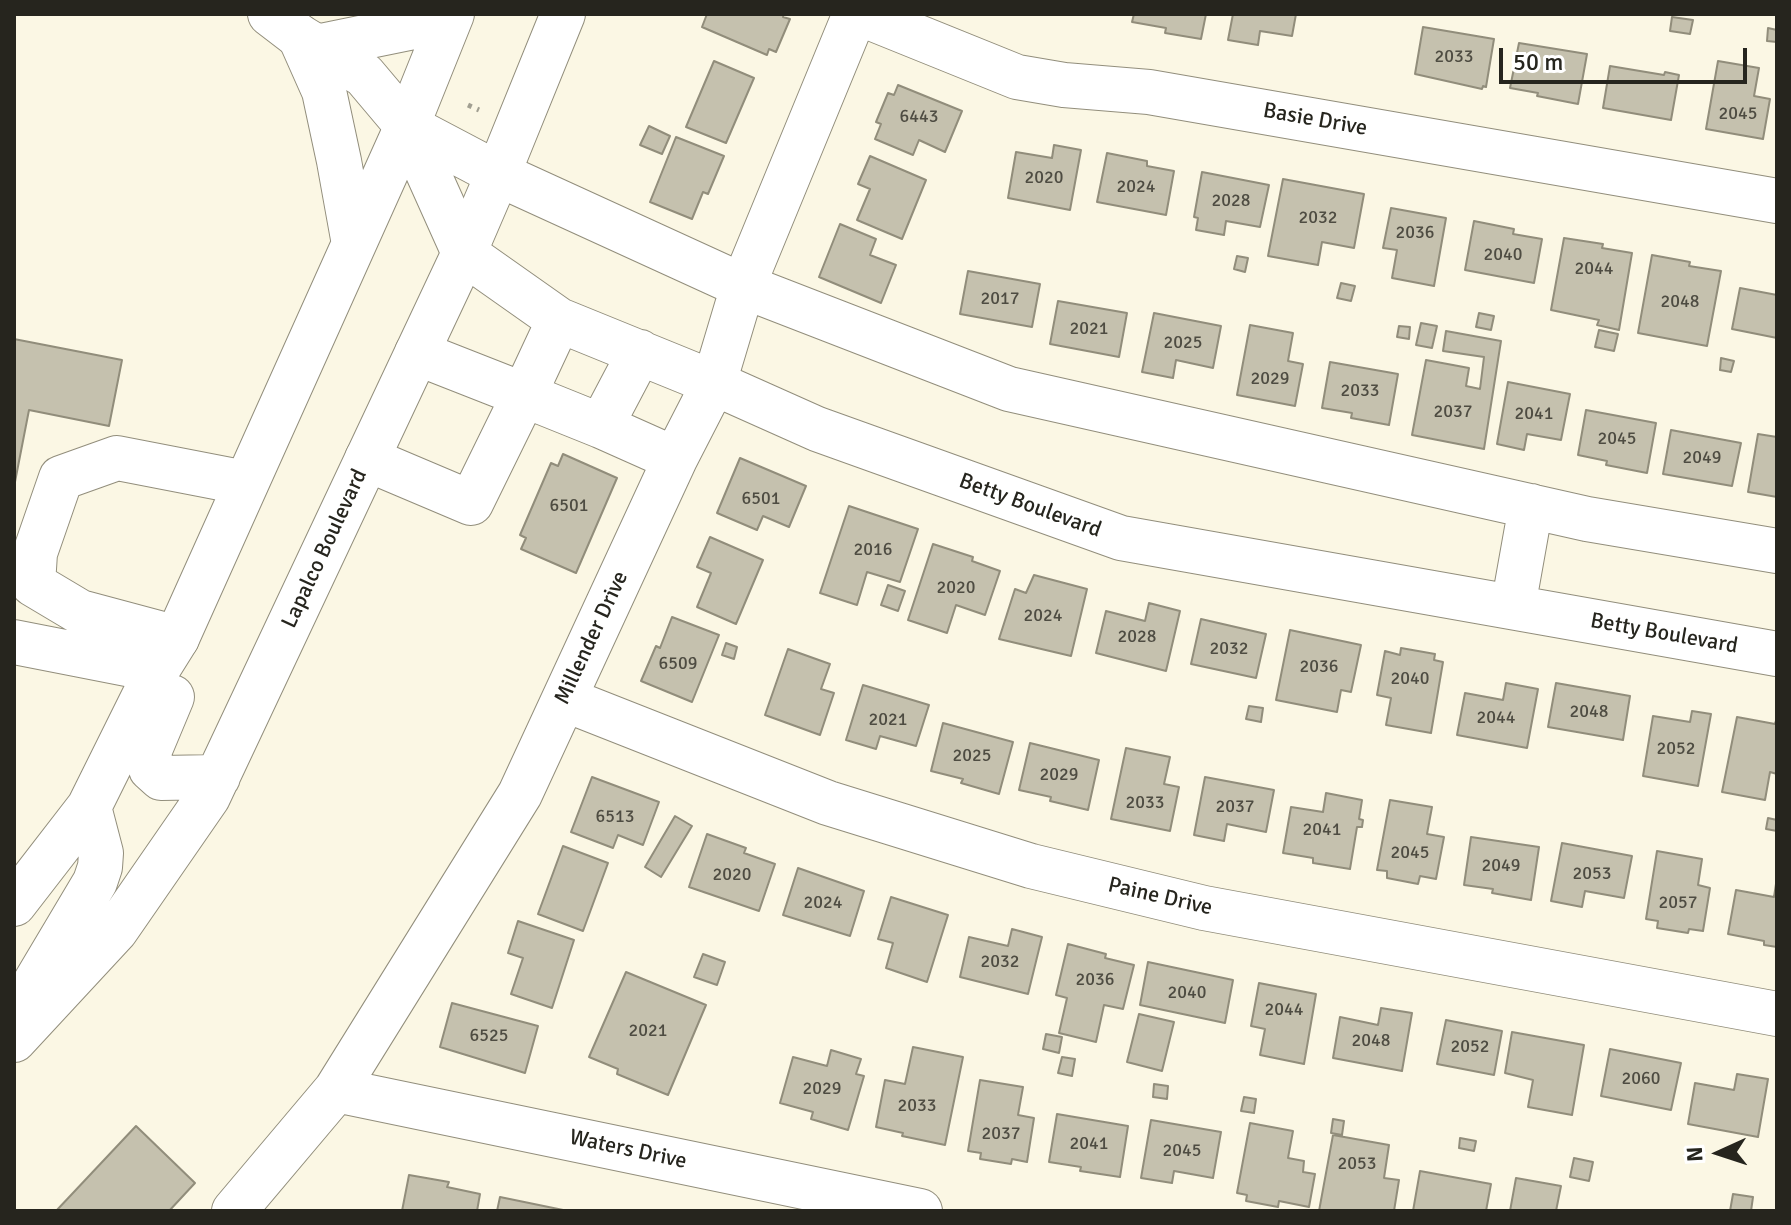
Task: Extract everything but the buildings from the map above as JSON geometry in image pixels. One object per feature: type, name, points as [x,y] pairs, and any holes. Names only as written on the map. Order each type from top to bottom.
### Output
[{"type":"street","points":[[295,33],[409,28],[436,14]]},
{"type":"street","points":[[14,904],[89,807],[167,654],[407,126],[452,14]]},
{"type":"street","name":"Lapalco Boulevard","points":[[14,1040],[116,930],[208,797],[464,253],[563,14]]},
{"type":"street","name":"Millender Drive","points":[[234,1211],[336,1090],[520,794],[675,459],[714,383],[743,286],[855,14]]},
{"type":"street","name":"Basie Drive","points":[[861,14],[1017,77],[1064,85],[1149,92],[1777,201]]},
{"type":"street","points":[[295,33],[364,75],[407,126],[464,253]]},
{"type":"street","points":[[295,33],[324,91],[354,244]]},
{"type":"street","points":[[407,126],[498,174],[743,286],[1009,389],[1587,519],[1777,551]]},
{"type":"street","name":"Betty Boulevard","points":[[464,253],[559,320],[817,429],[1121,538],[1777,654]]},
{"type":"street","points":[[367,459],[471,503],[559,320]]},
{"type":"street","points":[[601,426],[640,352]]},
{"type":"street","points":[[417,353],[601,426],[675,459]]},
{"type":"street","points":[[167,654],[80,612],[33,584],[35,553],[61,478],[117,458],[246,483]]},
{"type":"street","points":[[218,777],[161,778],[151,769],[149,752],[208,609],[246,483]]},
{"type":"street","points":[[1513,607],[1531,506]]},
{"type":"street","points":[[14,642],[167,654]]},
{"type":"street","name":"Paine Drive","points":[[564,699],[828,803],[1031,866],[1204,908],[1777,1014]]},
{"type":"street","points":[[14,1019],[95,882],[101,853],[89,807]]},
{"type":"street","name":"Waters Drive","points":[[336,1090],[920,1211]]},
{"type":"path","points":[[468,105],[479,110]]}]
